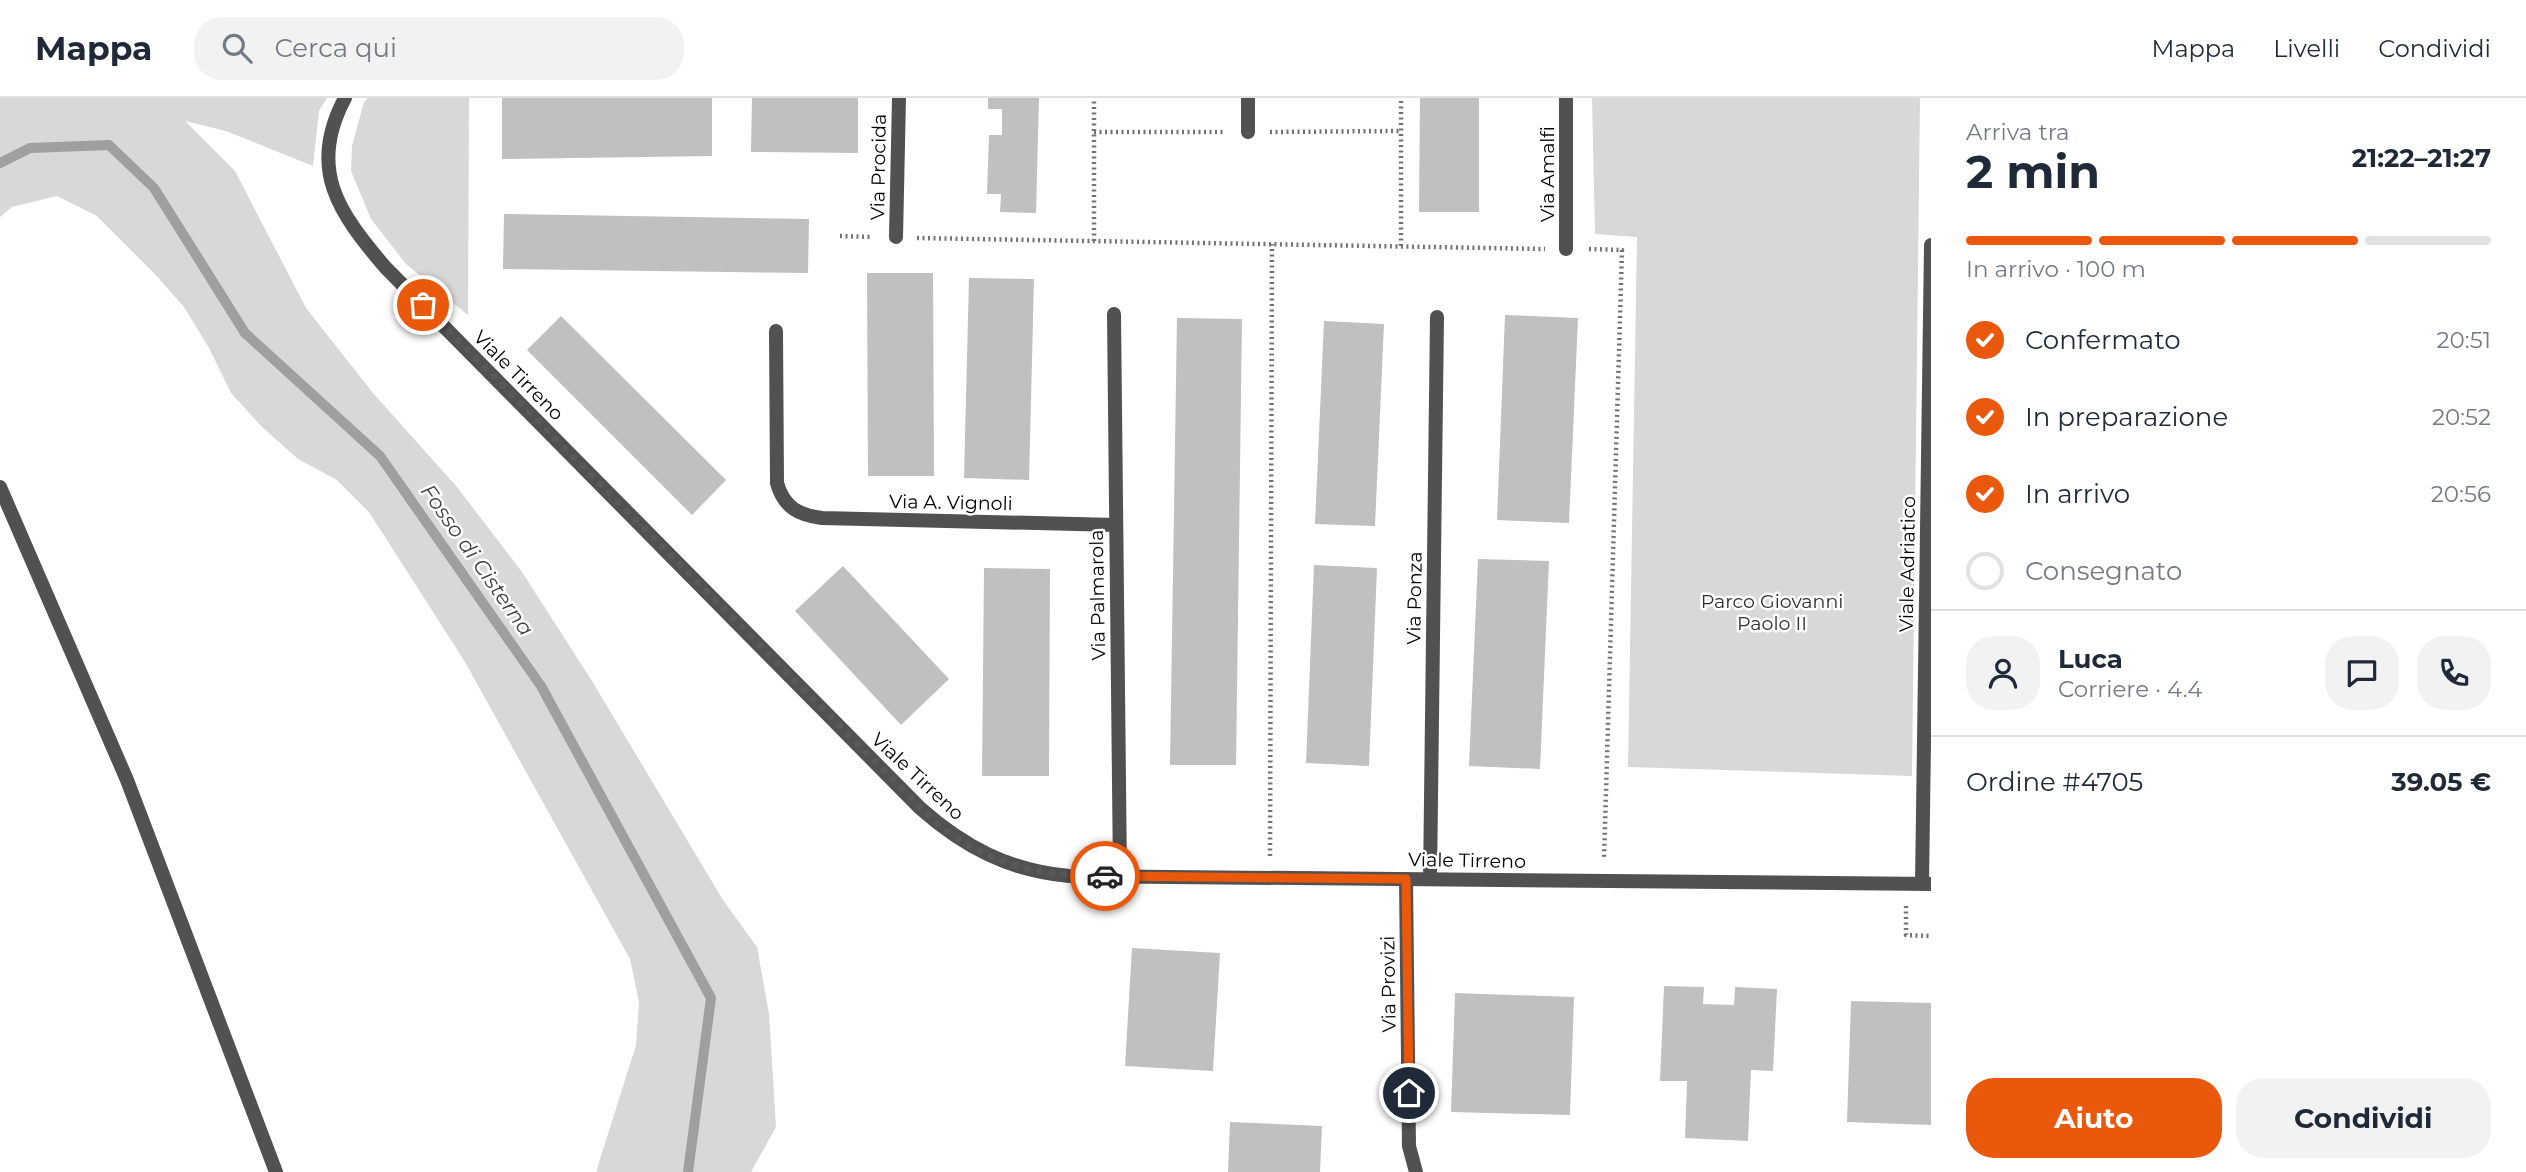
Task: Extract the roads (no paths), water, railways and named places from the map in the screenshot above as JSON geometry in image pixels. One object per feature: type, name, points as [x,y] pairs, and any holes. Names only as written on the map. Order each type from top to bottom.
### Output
[{"type":"street","name":"Viale Tirreno","points":[[345,98],[333,128],[328,159],[329,174],[335,197],[359,236],[385,267],[910,799],[962,842],[1011,865],[1053,874],[1927,884]]},
{"type":"street","name":"Via Procida","points":[[896,237],[899,98]]},
{"type":"street","points":[[1248,98],[1248,132]]},
{"type":"street","name":"Via Amalfi","points":[[1566,98],[1566,249]]},
{"type":"street","name":"Viale Adriatico","points":[[1927,884],[1931,245]]},
{"type":"street","name":"Via Palmarola","points":[[1114,314],[1120,876]]},
{"type":"street","name":"Via Ponza","points":[[1430,879],[1437,317]]},
{"type":"street","name":"Via A. Vignoli","points":[[776,331],[776,472],[779,491],[789,506],[801,514],[822,518],[1116,525]]},
{"type":"street","points":[[0,487],[127,780],[276,1172]]},
{"type":"street","name":"Via Provizi","points":[[1406,879],[1409,1146],[1416,1172]]},
{"type":"waterway","name":"Fosso di Cisterna","points":[[0,163],[30,148],[109,145],[154,188],[245,333],[380,456],[541,686],[711,998],[688,1172]]},
{"type":"park label","name":"Parco Giovanni Paolo II","points":[[1772,612]]}]
